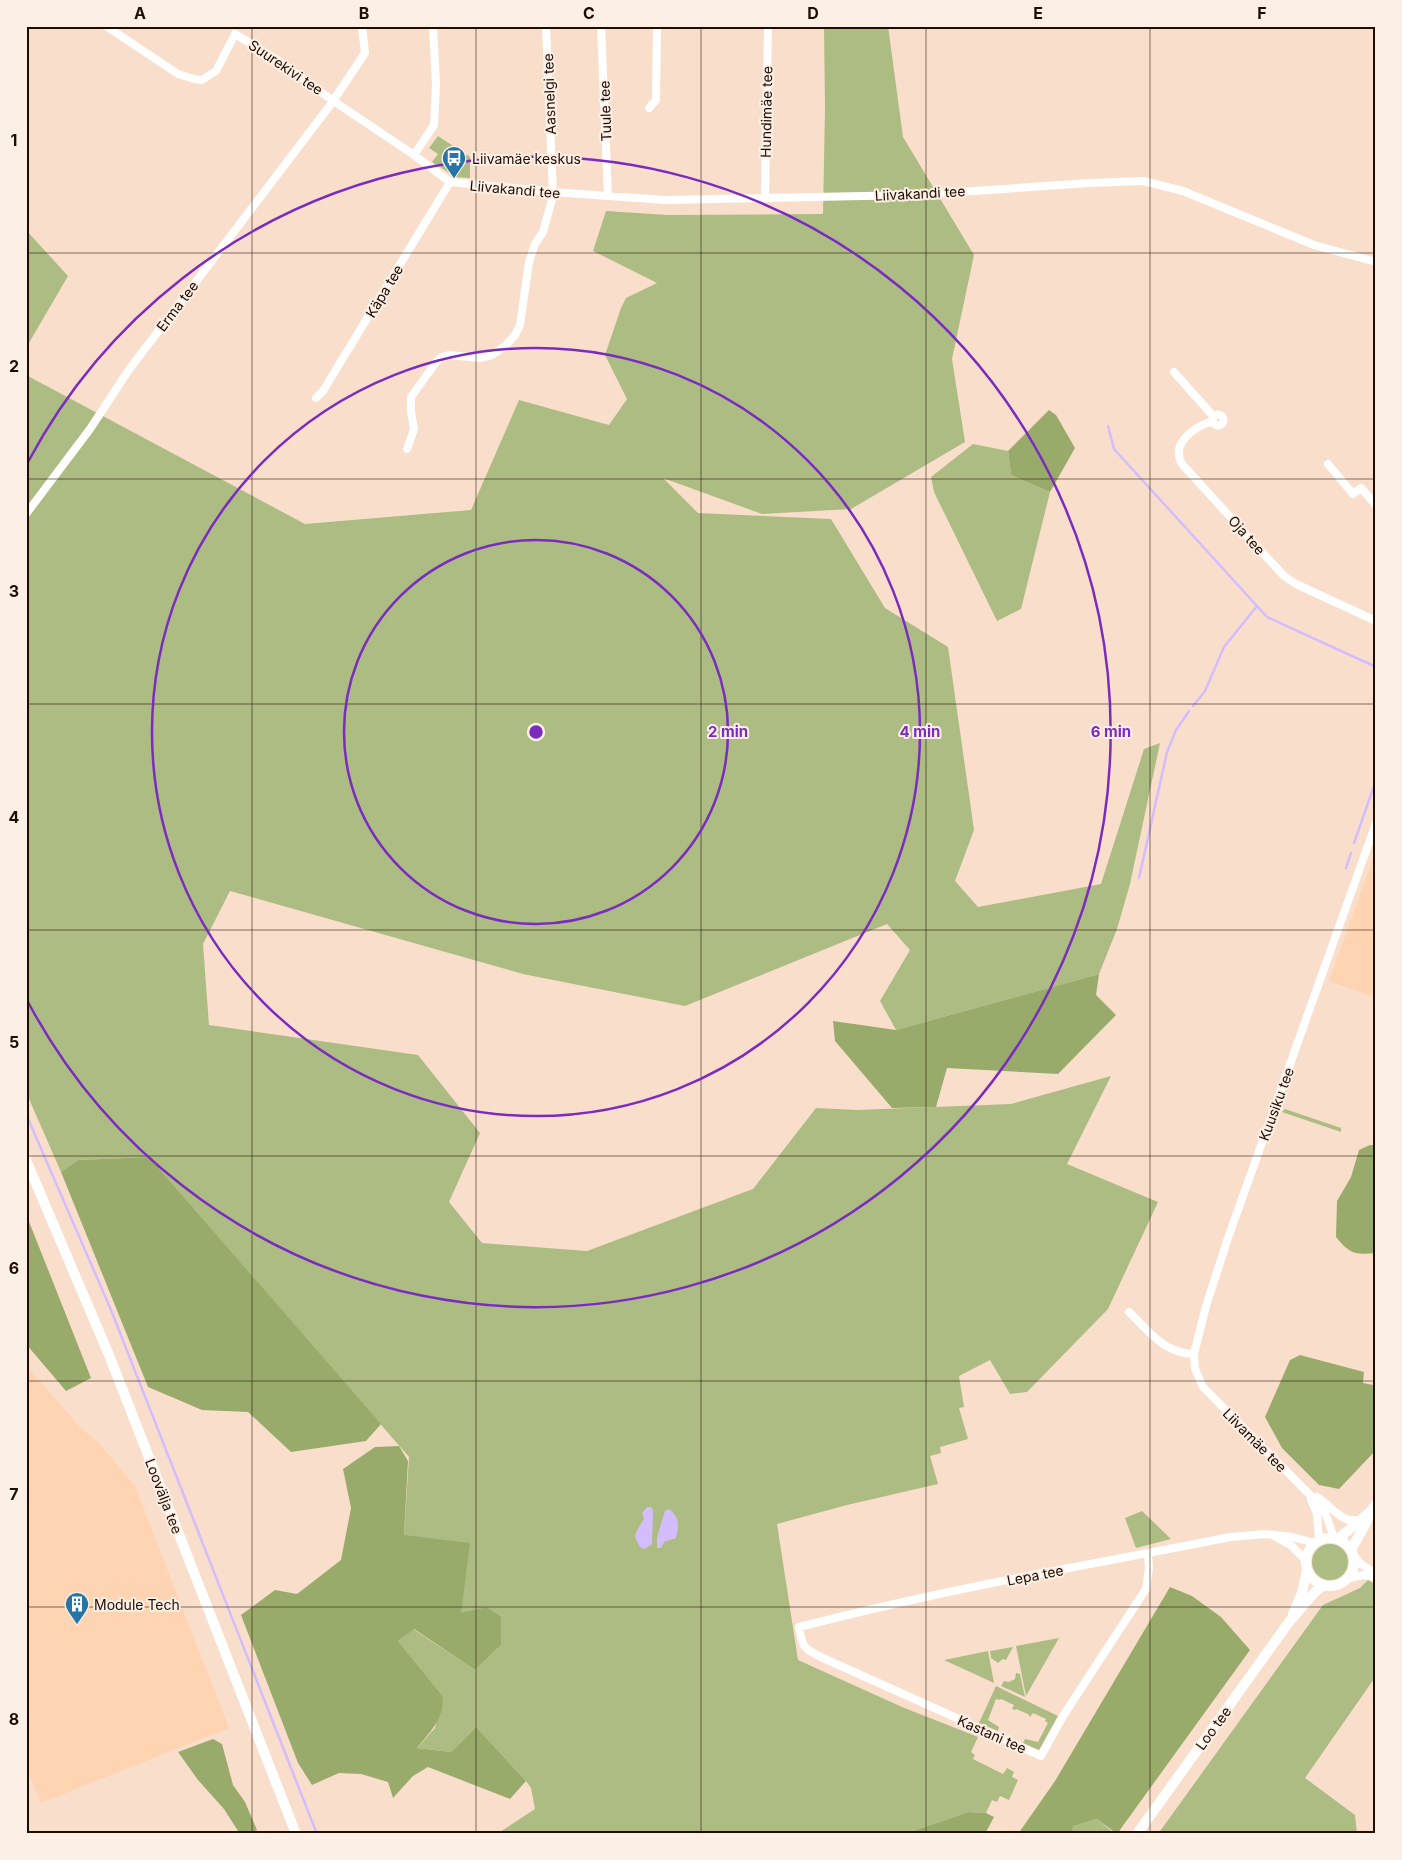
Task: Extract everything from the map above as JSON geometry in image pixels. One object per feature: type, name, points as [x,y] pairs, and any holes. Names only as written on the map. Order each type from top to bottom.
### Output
[{"type":"street","name":"Suurekivi tee","points":[[106,26],[178,74],[202,80],[216,71],[237,30],[332,100],[414,155],[450,182]]},
{"type":"street","name":"Erma tee","points":[[26,514],[90,428],[128,371],[332,100],[365,53],[362,26]]},
{"type":"street","name":"Aasnelgi tee","points":[[407,449],[414,429],[411,397],[437,361],[442,357],[450,355],[479,358],[492,355],[505,346],[515,335],[520,325],[529,262],[535,244],[544,232],[553,192],[546,26]]},
{"type":"street","name":"Tuule tee","points":[[601,26],[608,196]]},
{"type":"street","points":[[649,108],[656,100],[656,26]]},
{"type":"street","name":"Hundimäe tee","points":[[765,198],[768,26]]},
{"type":"street","points":[[414,155],[434,125],[436,84],[433,27]]},
{"type":"street","name":"Liivakandi tee","points":[[450,182],[664,200],[915,195],[1143,181],[1183,191],[1314,245],[1376,262]]},
{"type":"street","name":"Käpa tee","points":[[316,398],[323,391],[450,182]]},
{"type":"street","name":"Oja tee","points":[[1174,372],[1213,419],[1202,424],[1180,444],[1178,453],[1182,464],[1284,576],[1296,584],[1376,621]]},
{"type":"street","points":[[1328,464],[1353,494],[1360,488],[1376,505]]},
{"type":"street","name":"Kuusiku tee","points":[[1203,1387],[1195,1369],[1194,1354],[1206,1306],[1234,1221],[1376,823]]},
{"type":"street","name":"Loovälja tee","points":[[26,1160],[109,1355],[296,1834]]},
{"type":"street","points":[[1130,1312],[1162,1344],[1175,1352],[1194,1354]]},
{"type":"street","name":"Liivamäe tee","points":[[1203,1387],[1308,1492],[1323,1510],[1336,1538]]},
{"type":"street","points":[[1308,1492],[1321,1499],[1345,1519],[1351,1521],[1358,1520]]},
{"type":"street","name":"Liivamäe tee","points":[[1308,1492],[1317,1514],[1317,1542]]},
{"type":"street","points":[[1373,1508],[1336,1538],[1317,1542],[1308,1551],[1307,1566],[1314,1580],[1324,1585],[1335,1586],[1349,1578],[1363,1575],[1376,1576]]},
{"type":"street","points":[[1349,1578],[1354,1568],[1352,1553],[1373,1508]]},
{"type":"street","name":"Lepa tee","points":[[799,1627],[921,1598],[1243,1534],[1292,1536],[1317,1542]]},
{"type":"street","name":"Lepa tee","points":[[1272,1535],[1292,1546],[1307,1566]]},
{"type":"street","points":[[1336,1538],[1348,1545],[1361,1564],[1376,1576]]},
{"type":"street","name":"Kastani tee","points":[[799,1627],[805,1649],[1041,1756],[1063,1716],[1146,1589],[1149,1568],[1148,1553]]},
{"type":"street","name":"Loo tee","points":[[1289,1622],[1302,1593],[1307,1566]]},
{"type":"street","name":"Loo tee","points":[[1136,1834],[1289,1622],[1315,1592],[1324,1585]]},
{"type":"shaded area","points":[[1376,850],[1376,998],[1329,981]]},
{"type":"shaded area","points":[[26,1365],[79,1426],[99,1443],[135,1486],[229,1728],[41,1803],[26,1767]]},
{"type":"shaded area","points":[[647,1507],[651,1507],[653,1510],[652,1544],[645,1549],[640,1547],[635,1537],[644,1519],[642,1513]]},
{"type":"shaded area","points":[[669,1509],[678,1522],[676,1538],[664,1542],[661,1548],[657,1548],[657,1537],[665,1511]]},
{"type":"green space","points":[[824,26],[888,26],[903,137],[974,255],[952,359],[965,442],[851,509],[762,514],[663,478],[698,513],[831,519],[885,608],[948,647],[974,830],[955,881],[978,907],[1101,884],[1144,749],[1160,743],[1130,884],[1117,929],[1099,974],[896,1030],[880,1001],[910,950],[887,924],[685,1006],[523,974],[230,891],[203,944],[209,1025],[418,1055],[480,1133],[449,1202],[482,1243],[587,1251],[753,1189],[816,1108],[857,1110],[1011,1104],[1111,1076],[1067,1164],[1158,1202],[1108,1309],[1027,1392],[1010,1394],[990,1360],[959,1376],[964,1407],[959,1408],[968,1439],[940,1447],[941,1453],[930,1456],[938,1484],[847,1505],[777,1524],[798,1660],[902,1707],[978,1737],[971,1752],[975,1755],[973,1759],[1003,1774],[1007,1768],[1014,1772],[1012,1777],[1018,1780],[1009,1800],[1000,1796],[997,1802],[992,1800],[986,1813],[969,1812],[904,1834],[497,1834],[535,1809],[531,1788],[476,1727],[451,1752],[417,1748],[435,1728],[442,1695],[398,1641],[413,1629],[475,1670],[501,1645],[501,1616],[487,1607],[461,1614],[404,1535],[409,1457],[149,1157],[78,1160],[61,1172],[26,1092],[26,375],[305,524],[471,510],[519,400],[609,425],[627,399],[605,355],[626,298],[657,283],[593,251],[606,211],[668,215],[823,214]]},
{"type":"green space","points":[[438,136],[470,157],[470,178],[456,177],[432,162],[438,154],[429,148]]},
{"type":"green space","points":[[26,230],[68,276],[26,348]]},
{"type":"green space","points":[[1049,410],[1056,415],[1075,448],[1050,492],[1011,475],[1008,451]]},
{"type":"green space","points":[[973,444],[1008,451],[1011,475],[1050,492],[1021,609],[997,621],[934,492],[931,477]]},
{"type":"green space","points":[[1099,974],[1096,995],[1116,1015],[1058,1074],[947,1068],[936,1107],[892,1108],[835,1041],[833,1021],[896,1030]]},
{"type":"green space","points":[[1285,1109],[1341,1128],[1341,1132],[1282,1112]]},
{"type":"green space","points":[[1370,1145],[1376,1145],[1376,1253],[1362,1254],[1349,1250],[1336,1237],[1337,1201],[1351,1177],[1359,1150]]},
{"type":"green space","points":[[149,1157],[381,1424],[366,1441],[291,1452],[248,1412],[202,1410],[148,1387],[61,1172],[78,1160]]},
{"type":"green space","points":[[26,1214],[91,1378],[66,1391],[26,1344]]},
{"type":"green space","points":[[1300,1355],[1364,1372],[1363,1383],[1373,1385],[1376,1392],[1376,1450],[1339,1489],[1319,1485],[1282,1448],[1265,1417],[1290,1360]]},
{"type":"green space","points":[[399,1446],[408,1461],[404,1535],[470,1543],[461,1613],[487,1607],[501,1616],[501,1645],[475,1670],[414,1629],[398,1641],[442,1695],[442,1710],[436,1724],[417,1748],[451,1752],[476,1727],[526,1781],[510,1799],[428,1767],[413,1776],[393,1798],[388,1782],[361,1774],[339,1773],[312,1785],[298,1763],[241,1615],[275,1590],[297,1594],[341,1560],[351,1508],[343,1469],[375,1447]]},
{"type":"green space","points":[[1142,1511],[1171,1539],[1136,1548],[1125,1518]]},
{"type":"green space","points":[[1330,1544],[1343,1549],[1348,1562],[1343,1575],[1330,1580],[1317,1575],[1312,1562],[1317,1549]]},
{"type":"green space","points":[[1368,1580],[1376,1585],[1376,1676],[1305,1778],[1355,1815],[1357,1834],[1158,1834],[1323,1605],[1360,1588]]},
{"type":"green space","points":[[1170,1587],[1192,1596],[1221,1617],[1250,1650],[1117,1834],[1097,1819],[1073,1826],[1071,1834],[1018,1834],[1055,1781]]},
{"type":"green space","points":[[1059,1638],[1026,1696],[1016,1646]]},
{"type":"green space","points":[[1013,1647],[1006,1660],[1003,1659],[998,1663],[991,1658],[990,1651]]},
{"type":"green space","points":[[988,1651],[994,1683],[944,1660]]},
{"type":"green space","points":[[1016,1673],[1020,1674],[1025,1697],[1001,1686],[1004,1681],[1009,1682],[1015,1679]]},
{"type":"green space","points":[[996,1686],[1058,1716],[1039,1750],[1023,1743],[1025,1739],[1038,1742],[1048,1723],[1045,1721],[1046,1719],[1033,1713],[1030,1717],[1028,1714],[1012,1709],[1014,1705],[1001,1699],[996,1699],[988,1720],[999,1727],[998,1731],[979,1723]]},
{"type":"green space","points":[[213,1739],[222,1744],[233,1785],[245,1802],[257,1830],[248,1834],[240,1834],[224,1809],[198,1780],[178,1752]]},
{"type":"green space","points":[[969,1812],[986,1813],[994,1817],[985,1834],[904,1834]]},
{"type":"green space","points":[[1097,1819],[1115,1834],[1071,1834],[1072,1826]]},
{"type":"waterway","points":[[1108,426],[1114,449],[1267,617],[1376,667]]},
{"type":"waterway","points":[[1193,706],[1205,691],[1224,647],[1257,606]]},
{"type":"waterway","points":[[1139,878],[1167,752],[1176,730],[1189,711]]},
{"type":"waterway","points":[[1354,843],[1374,786]]},
{"type":"waterway","points":[[1346,868],[1351,853]]},
{"type":"waterway","points":[[26,1114],[111,1310],[317,1834]]},
{"type":"place","name":"Liivamäe keskus","points":[[454,179]]},
{"type":"place","name":"Module Tech","points":[[77,1625]]}]
